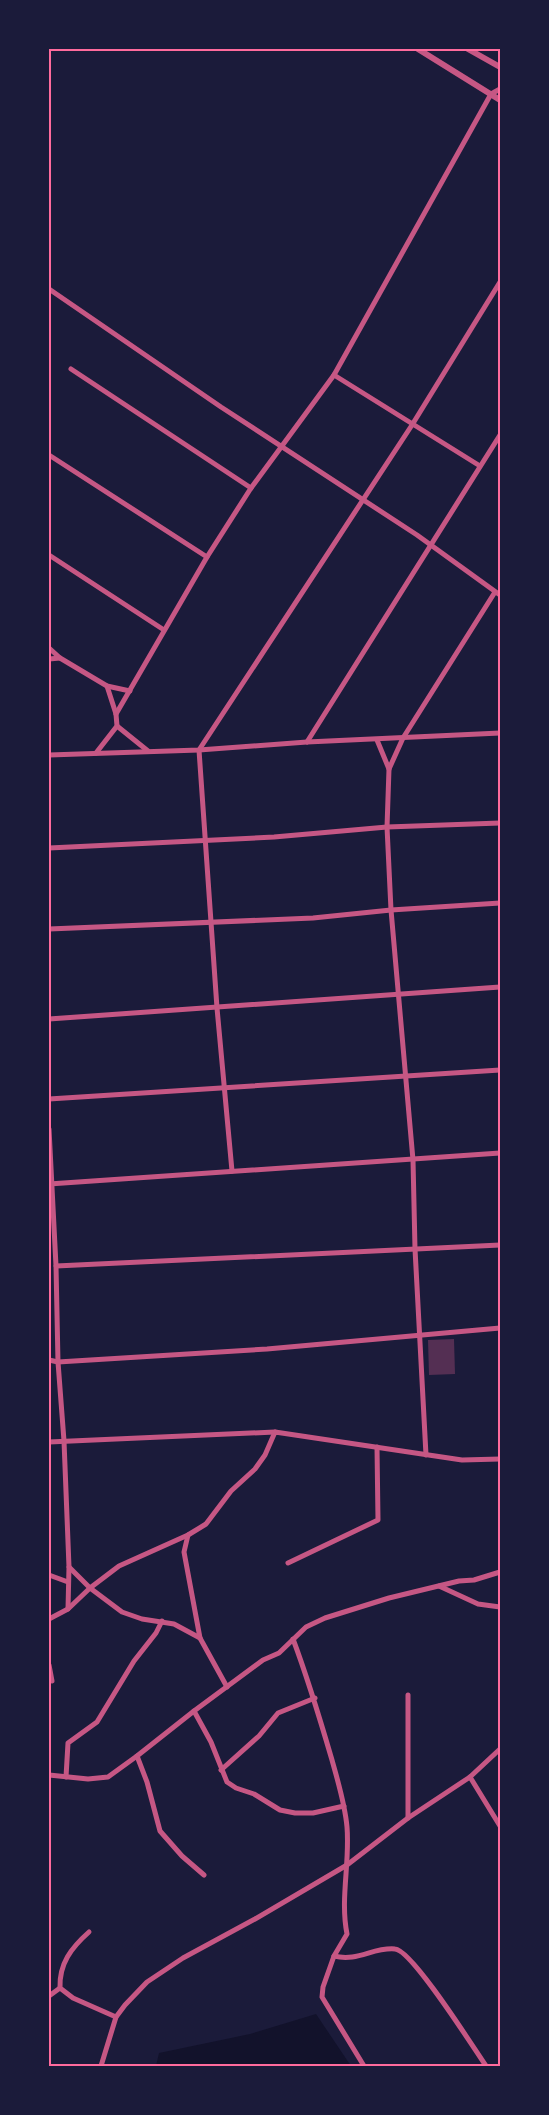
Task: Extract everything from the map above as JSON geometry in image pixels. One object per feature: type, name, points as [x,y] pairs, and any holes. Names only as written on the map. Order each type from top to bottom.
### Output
[{"type":"street","points":[[418,49],[500,100]]},
{"type":"street","points":[[468,49],[500,67]]},
{"type":"street","points":[[116,714],[207,557],[252,488],[283,448],[334,375],[491,94],[500,89]]},
{"type":"street","points":[[232,1170],[199,750],[412,425],[500,282]]},
{"type":"street","points":[[49,289],[283,448],[432,546],[498,593],[403,738],[390,769],[387,827],[391,910],[413,1160],[415,1249],[426,1456]]},
{"type":"street","points":[[71,369],[252,488]]},
{"type":"street","points":[[334,375],[480,466]]},
{"type":"street","points":[[307,742],[432,546],[500,435]]},
{"type":"street","points":[[49,455],[207,557]]},
{"type":"street","points":[[49,555],[164,630]]},
{"type":"street","points":[[49,648],[60,658],[108,686],[130,692]]},
{"type":"street","points":[[49,659],[60,658]]},
{"type":"street","points":[[96,753],[117,726],[116,714],[108,686]]},
{"type":"street","points":[[117,726],[148,751]]},
{"type":"street","points":[[49,755],[199,750],[307,742],[500,733]]},
{"type":"street","points":[[377,740],[390,769]]},
{"type":"street","points":[[49,848],[274,837],[387,827],[500,823]]},
{"type":"street","points":[[49,929],[313,918],[391,910],[500,903]]},
{"type":"street","points":[[49,1019],[500,987]]},
{"type":"street","points":[[49,1099],[500,1070]]},
{"type":"street","points":[[49,1129],[56,1266],[58,1362],[64,1441],[69,1567],[68,1609]]},
{"type":"street","points":[[51,1184],[500,1153]]},
{"type":"street","points":[[56,1266],[500,1245]]},
{"type":"street","points":[[49,1360],[58,1362],[267,1349],[500,1328]]},
{"type":"street","points":[[49,1442],[275,1432],[426,1456],[462,1460],[500,1459]]},
{"type":"street","points":[[49,1619],[68,1609],[90,1588],[119,1566],[188,1536],[206,1524],[231,1490],[255,1469],[265,1455],[275,1432]]},
{"type":"street","points":[[288,1563],[378,1520],[377,1447]]},
{"type":"street","points":[[188,1536],[184,1552],[200,1638],[227,1687]]},
{"type":"street","points":[[69,1567],[90,1588],[122,1612],[142,1619],[174,1624],[200,1638]]},
{"type":"street","points":[[49,1775],[97,1780],[108,1776],[263,1660],[279,1653],[306,1627],[325,1618],[389,1598],[459,1581],[474,1580],[500,1572]]},
{"type":"street","points":[[49,1575],[68,1582]]},
{"type":"street","points":[[458,1594],[459,1581]]},
{"type":"street","points":[[439,1586],[478,1604],[500,1607]]},
{"type":"street","points":[[66,1777],[68,1743],[97,1722],[134,1661],[156,1633],[162,1621]]},
{"type":"street","points":[[293,1639],[315,1698],[344,1806],[347,1828],[347,1866],[343,1916],[346,1934],[334,1956],[323,1987],[322,1997],[364,2066]]},
{"type":"street","points":[[49,1665],[52,1681]]},
{"type":"street","points":[[408,1695],[408,1818]]},
{"type":"street","points":[[221,1770],[258,1736],[278,1713],[315,1698]]},
{"type":"street","points":[[194,1711],[211,1742],[227,1782],[236,1788],[254,1794],[280,1810],[294,1813],[313,1813],[344,1806]]},
{"type":"street","points":[[101,2066],[116,2017],[147,1982],[169,1967],[347,1866],[408,1818],[470,1777],[500,1749]]},
{"type":"street","points":[[137,1756],[147,1782],[160,1831],[182,1856],[204,1875]]},
{"type":"street","points":[[470,1777],[500,1826]]},
{"type":"street","points":[[49,1996],[60,1988],[62,1966],[74,1944],[88,1932]]},
{"type":"street","points":[[334,1956],[353,1958],[394,1948],[403,1951],[423,1974],[486,2066]]},
{"type":"street","points":[[60,1988],[72,1998],[116,2017]]},
{"type":"shaded area","points":[[316,2014],[351,2066],[156,2066],[159,2053],[250,2034]]},
{"type":"building","points":[[454,1339],[455,1374],[429,1375],[428,1340]]}]
